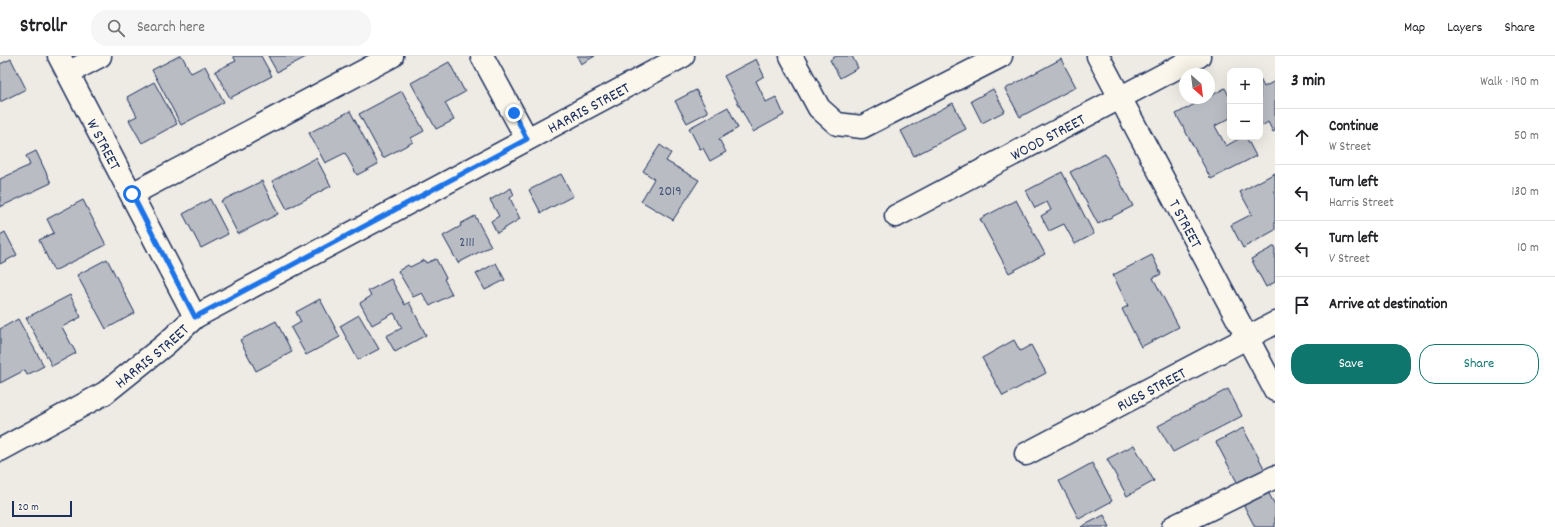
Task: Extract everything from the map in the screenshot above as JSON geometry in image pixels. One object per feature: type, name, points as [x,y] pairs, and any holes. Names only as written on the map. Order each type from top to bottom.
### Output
[{"type":"street","points":[[64,64],[100,56]]},
{"type":"street","points":[[132,194],[392,56]]},
{"type":"street","points":[[482,56],[527,139]]},
{"type":"street","name":"HARRIS STREET","points":[[0,450],[105,393],[166,344],[195,317],[683,56]]},
{"type":"street","points":[[791,56],[819,108],[837,124],[862,126],[1001,56]]},
{"type":"street","name":"T STREET","points":[[1098,56],[1246,338],[1275,390]]},
{"type":"street","name":"WOOD STREET","points":[[896,216],[1199,56]]},
{"type":"street","name":"W STREET","points":[[64,64],[195,317]]},
{"type":"street","name":"RUSS STREET","points":[[1026,454],[1275,323]]},
{"type":"street","points":[[1173,527],[1275,477]]},
{"type":"building","points":[[179,56],[182,56],[191,73],[205,66],[224,102],[181,125],[152,70]]},
{"type":"building","points":[[233,56],[261,56],[272,76],[230,98],[215,71],[236,61]]},
{"type":"building","points":[[268,56],[308,56],[277,72]]},
{"type":"building","points":[[577,56],[595,56],[581,64]]},
{"type":"building","points":[[836,56],[852,56],[858,68],[840,78],[830,60]]},
{"type":"building","points":[[11,59],[26,89],[0,102],[0,64]]},
{"type":"building","points":[[756,59],[764,76],[756,81],[766,102],[776,97],[784,115],[753,132],[724,76]]},
{"type":"building","points":[[1061,59],[1076,87],[1020,117],[1005,89]]},
{"type":"building","points":[[449,62],[465,92],[445,103],[454,120],[436,129],[411,83]]},
{"type":"building","points":[[1275,81],[1275,131],[1273,132],[1268,122],[1263,125],[1263,85],[1264,87]]},
{"type":"building","points":[[154,82],[177,124],[142,143],[129,120],[137,116],[127,97]]},
{"type":"building","points":[[1225,88],[1227,92],[1227,120],[1215,126],[1226,146],[1237,140],[1248,140],[1256,156],[1211,179],[1176,114],[1195,104],[1215,104],[1215,94]]},
{"type":"building","points":[[993,89],[1005,111],[982,123],[971,101]]},
{"type":"building","points":[[696,90],[708,112],[687,123],[675,101]]},
{"type":"building","points":[[402,91],[424,131],[411,138],[413,142],[383,158],[359,114]]},
{"type":"building","points":[[953,103],[966,129],[914,156],[901,131]]},
{"type":"building","points":[[728,107],[738,128],[719,139],[726,152],[710,161],[703,148],[700,149],[689,128]]},
{"type":"building","points":[[350,111],[378,164],[357,175],[345,153],[325,163],[309,133]]},
{"type":"building","points":[[660,145],[671,153],[666,161],[699,180],[673,220],[641,201],[654,179],[643,171]]},
{"type":"building","points":[[36,151],[51,183],[0,207],[0,179],[30,165],[26,156]]},
{"type":"building","points":[[1105,154],[1133,206],[1098,224],[1070,172]]},
{"type":"building","points":[[316,158],[331,186],[287,209],[272,181]]},
{"type":"building","points":[[1062,172],[1094,234],[1075,244],[1064,224],[1049,231],[1041,216],[1051,210],[1047,202],[1035,208],[1026,191]]},
{"type":"building","points":[[1275,173],[1275,230],[1243,248],[1231,225],[1252,214],[1240,192]]},
{"type":"building","points":[[561,174],[573,196],[541,213],[529,190]]},
{"type":"building","points":[[262,181],[278,214],[238,234],[221,201]]},
{"type":"building","points":[[511,188],[514,195],[510,198],[520,219],[497,233],[491,221],[499,216],[490,200]]},
{"type":"building","points":[[210,199],[228,234],[201,248],[183,214]]},
{"type":"building","points":[[83,200],[106,245],[54,271],[39,240],[54,233],[47,219]]},
{"type":"building","points":[[1016,200],[1045,254],[1009,273],[980,219]]},
{"type":"building","points":[[475,216],[491,246],[458,263],[443,236]]},
{"type":"building","points":[[5,232],[17,255],[0,264],[0,235]]},
{"type":"building","points":[[1275,246],[1275,282],[1266,287],[1251,259]]},
{"type":"building","points":[[1152,255],[1161,274],[1153,278],[1179,327],[1141,347],[1122,309],[1128,306],[1113,275]]},
{"type":"building","points":[[107,259],[135,313],[106,329],[77,275]]},
{"type":"building","points":[[436,259],[452,294],[430,306],[422,293],[413,297],[398,271],[408,265],[410,267],[424,260],[426,263]]},
{"type":"building","points":[[496,263],[505,280],[485,290],[476,274]]},
{"type":"building","points":[[391,279],[405,305],[409,302],[426,335],[395,352],[386,336],[402,328],[394,313],[372,325],[360,303],[371,296],[368,291]]},
{"type":"building","points":[[70,295],[81,317],[62,327],[76,353],[52,366],[26,318]]},
{"type":"building","points":[[320,299],[340,337],[306,355],[291,328],[301,322],[296,312]]},
{"type":"building","points":[[359,315],[379,349],[358,360],[340,326]]},
{"type":"building","points":[[18,319],[44,366],[27,375],[25,370],[0,383],[0,329]]},
{"type":"building","points":[[276,321],[292,352],[256,371],[240,340]]},
{"type":"building","points":[[1014,340],[1020,351],[1031,345],[1046,373],[1003,396],[982,358]]},
{"type":"building","points":[[1228,389],[1242,416],[1173,452],[1158,426]]},
{"type":"building","points":[[1243,428],[1265,470],[1238,484],[1216,442]]},
{"type":"building","points":[[1134,445],[1154,481],[1127,496],[1107,459]]},
{"type":"building","points":[[1092,463],[1112,501],[1079,519],[1059,481]]},
{"type":"building","points":[[1268,492],[1275,505],[1275,527],[1255,527],[1243,504]]},
{"type":"building","points":[[1104,515],[1110,527],[1081,527]]},
{"type":"route","points":[[132,194],[195,317],[527,139],[514,113]]}]
